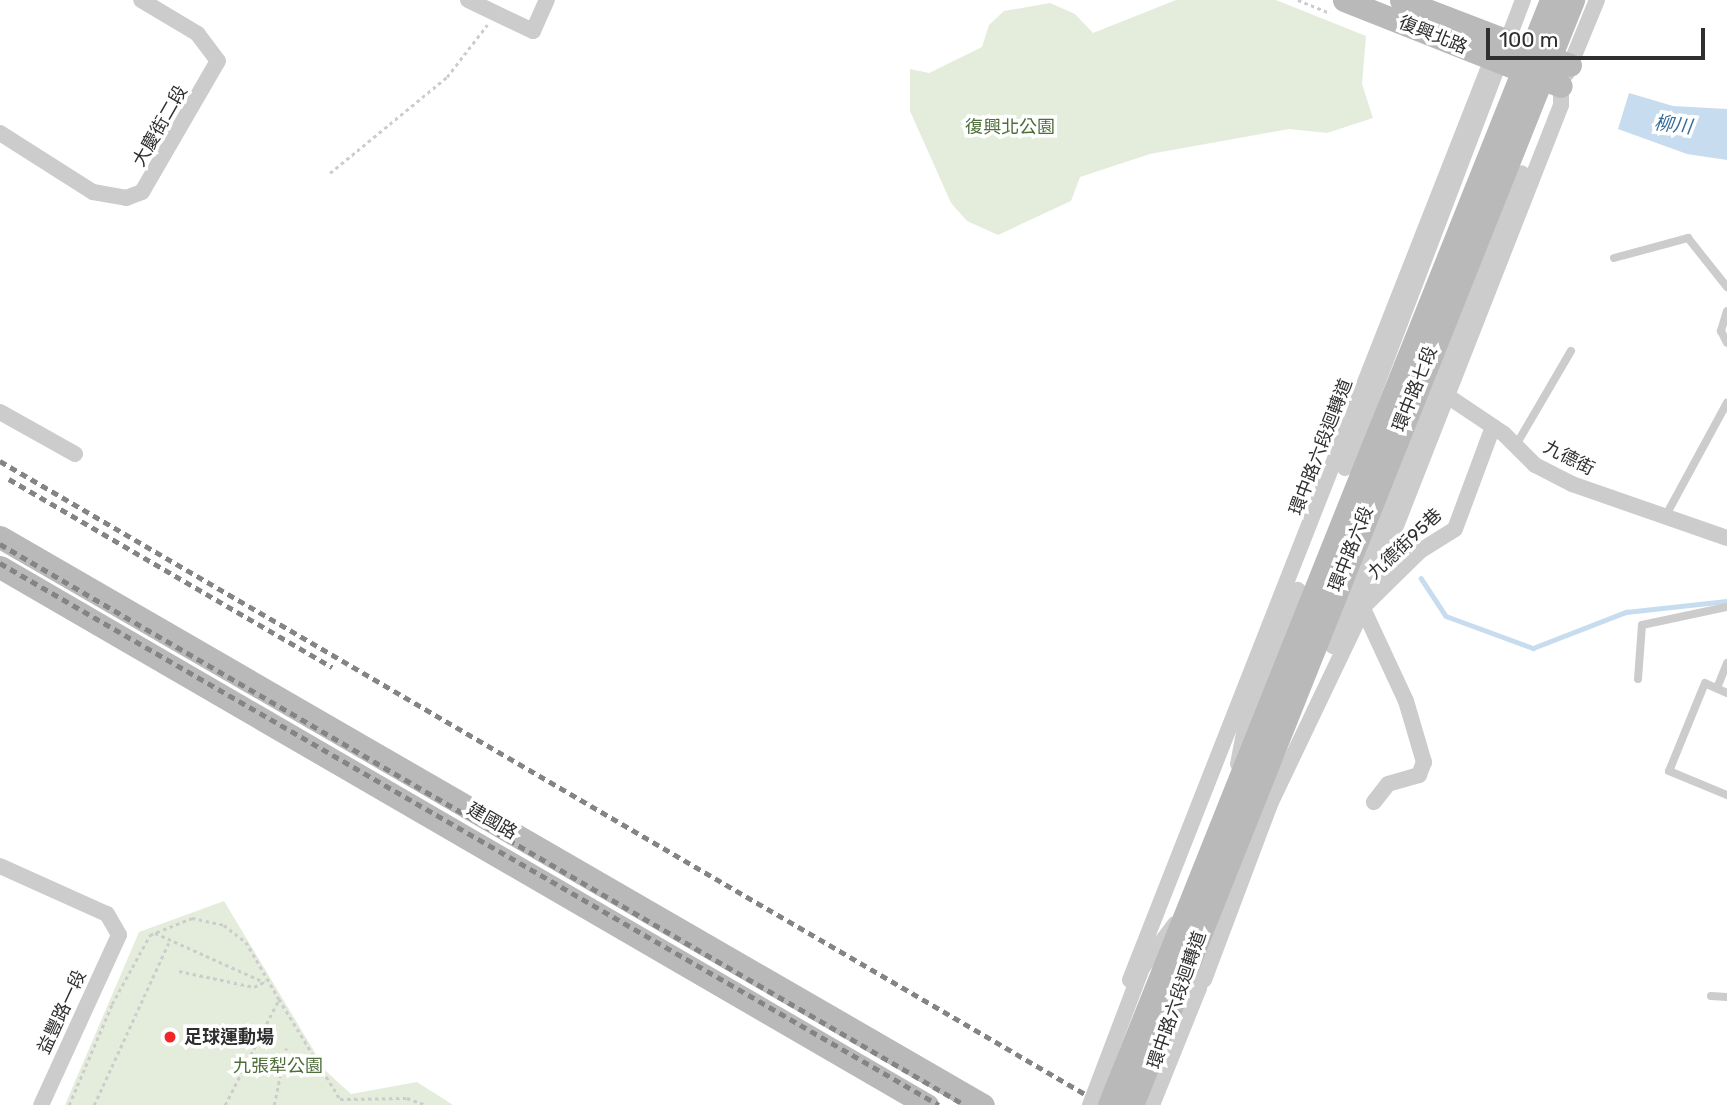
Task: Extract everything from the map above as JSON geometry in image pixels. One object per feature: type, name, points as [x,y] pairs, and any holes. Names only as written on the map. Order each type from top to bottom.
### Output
[{"type":"street","name":"大慶街二段","points":[[0,133],[93,192],[126,198],[142,192],[218,61],[198,34],[141,0]]},
{"type":"street","points":[[468,0],[533,31],[547,0]]},
{"type":"street","name":"復興北路","points":[[1344,0],[1503,50],[1566,75]]},
{"type":"street","name":"復興北路","points":[[1401,0],[1503,50]]},
{"type":"street","name":"環中路六段","points":[[1246,782],[1245,727],[1258,672],[1524,0]]},
{"type":"street","name":"環中路六段","points":[[1152,1105],[1199,988],[1209,914],[1246,782],[1551,0]]},
{"type":"street","name":"環中路六段","points":[[1090,1105],[1142,968],[1181,917],[1246,782],[1573,0]]},
{"type":"street","name":"環中路七段","points":[[1246,782],[1295,734],[1317,693],[1358,601],[1597,0]]},
{"type":"street","name":"九德街","points":[[1379,364],[1442,392],[1493,426],[1515,448],[1572,484],[1727,538]]},
{"type":"street","points":[[0,412],[75,454]]},
{"type":"street","name":"九德街95巷","points":[[1358,601],[1420,551],[1455,528],[1493,426]]},
{"type":"street","name":"建國路","points":[[0,537],[983,1105]]},
{"type":"street","name":"建國路","points":[[0,568],[928,1105]]},
{"type":"street","points":[[1300,571],[1358,601],[1424,762],[1419,775],[1388,784],[1374,802]]},
{"type":"street","points":[[1258,672],[1317,693]]},
{"type":"street","name":"環中路六段迴轉道","points":[[1258,672],[1102,1051],[1108,1075],[1153,1096],[1167,1085],[1238,887],[1317,693]]},
{"type":"street","name":"益豐路一段","points":[[0,866],[107,914],[119,935],[41,1105]]},
{"type":"street","points":[[1132,1105],[1209,914]]},
{"type":"street","points":[[1108,1105],[1181,917]]},
{"type":"lane","points":[[1614,258],[1688,239],[1727,287]]},
{"type":"lane","points":[[1727,311],[1721,331],[1727,343]]},
{"type":"lane","points":[[1515,448],[1571,351]]},
{"type":"lane","points":[[1665,517],[1727,403]]},
{"type":"lane","points":[[1637,679],[1642,625],[1727,607]]},
{"type":"lane","points":[[1717,688],[1727,663]]},
{"type":"lane","points":[[1727,693],[1705,683],[1669,771],[1727,794]]},
{"type":"lane","points":[[1711,996],[1727,997]]},
{"type":"path","points":[[330,173],[447,77],[496,14]]},
{"type":"path","points":[[62,1101],[68,1104],[144,939],[192,918],[224,925],[246,942],[264,982],[279,999],[340,1099],[407,1098],[426,1105]]},
{"type":"path","points":[[155,933],[169,942],[264,982]]},
{"type":"path","points":[[94,1105],[169,942]]},
{"type":"path","points":[[179,971],[254,987],[264,982]]},
{"type":"path","points":[[225,1105],[279,999]]},
{"type":"path","points":[[274,1105],[286,1048]]},
{"type":"green space","name":"復興北公園","points":[[1176,0],[1276,0],[1366,36],[1362,84],[1373,118],[1327,133],[1289,129],[1150,154],[1080,177],[1071,201],[998,235],[967,221],[951,203],[910,111],[910,69],[929,73],[982,47],[989,25],[1004,11],[1050,3],[1075,14],[1093,33]]},
{"type":"green space","name":"足球運動場","points":[[224,901],[326,1071],[351,1094],[417,1082],[453,1105],[65,1105],[139,932]]},
{"type":"water","name":"柳川","points":[[1629,93],[1673,106],[1727,109],[1727,160],[1687,154],[1618,129]]},
{"type":"waterway","points":[[1421,578],[1446,616],[1533,648],[1626,612],[1727,601]]},
{"type":"railway","points":[[0,461],[1104,1105]]},
{"type":"railway","points":[[9,479],[332,667]]},
{"type":"railway","points":[[0,544],[965,1105]]},
{"type":"railway","points":[[0,563],[939,1105]]},
{"type":"place","name":"足球運動場","points":[[170,1037]]},
{"type":"park label","name":"九張犁公園","points":[[278,1066]]}]
